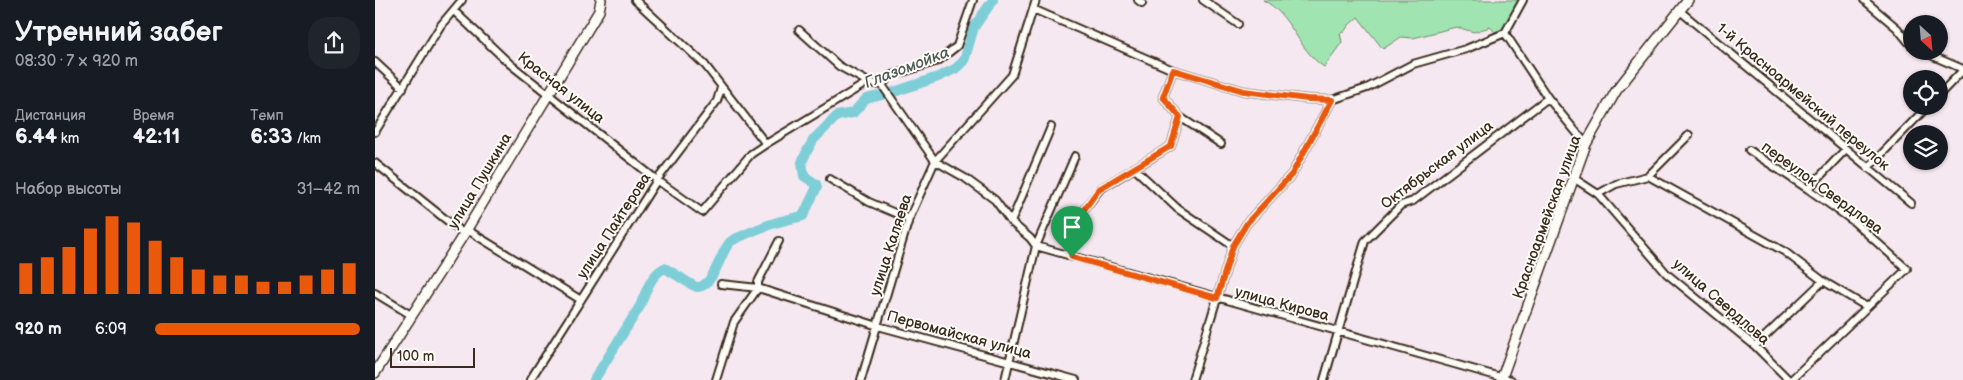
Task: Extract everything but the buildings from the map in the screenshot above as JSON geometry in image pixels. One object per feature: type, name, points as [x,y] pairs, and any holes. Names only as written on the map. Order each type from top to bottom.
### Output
[{"type":"main road","name":"улица Пушкина","points":[[375,373],[464,234],[549,94],[599,11],[601,0]]},
{"type":"main road","name":"Красноармейская улица","points":[[1505,379],[1586,144],[1616,91],[1688,0]]},
{"type":"street","points":[[375,132],[441,25],[462,0]]},
{"type":"street","points":[[635,0],[705,65],[766,144],[868,82]]},
{"type":"street","points":[[799,30],[839,66],[868,82],[882,85],[890,76],[938,61],[957,46],[973,0]]},
{"type":"street","name":"улица Каляева","points":[[861,380],[909,219],[935,160],[1012,75],[1036,0]]},
{"type":"street","points":[[1203,0],[1238,24]]},
{"type":"street","points":[[1033,9],[1173,70],[1244,91],[1307,99],[1332,100],[1367,88],[1413,64],[1466,49],[1505,33],[1523,0]]},
{"type":"street","points":[[1864,0],[1903,35]]},
{"type":"street","name":"Красная улица","points":[[454,11],[510,64],[657,180],[702,212],[751,154],[766,144]]},
{"type":"street","name":"1-й Красноармейский переулок","points":[[1680,11],[1911,203]]},
{"type":"street","points":[[1505,33],[1548,98],[1586,144]]},
{"type":"street","points":[[1941,60],[1963,70],[1948,86]]},
{"type":"street","points":[[375,62],[403,88]]},
{"type":"street","points":[[1173,70],[1163,97],[1180,117],[1221,144]]},
{"type":"street","name":"улица Кирова","points":[[882,85],[935,160],[965,178],[995,200],[1011,222],[1030,238],[1036,246],[1505,379]]},
{"type":"street","name":"улица Пайтерова","points":[[530,380],[657,180],[717,101],[721,88]]},
{"type":"street","name":"Октябрьская улица","points":[[1324,380],[1365,241],[1401,205],[1413,201],[1548,98]]},
{"type":"street","points":[[1192,380],[1233,246],[1247,223],[1292,174],[1332,100]]},
{"type":"street","points":[[1868,168],[1919,115]]},
{"type":"street","points":[[1072,257],[1069,246],[1083,211],[1099,189],[1171,146],[1180,117]]},
{"type":"street","points":[[1011,222],[1051,127]]},
{"type":"street","points":[[1598,194],[1615,184],[1649,176],[1689,135]]},
{"type":"street","name":"переулок Свердлова","points":[[1749,150],[1853,221],[1907,268],[1791,380]]},
{"type":"street","points":[[1808,189],[1845,150]]},
{"type":"street","points":[[1005,380],[1036,246],[1075,156]]},
{"type":"street","points":[[375,163],[464,234],[469,231],[581,300]]},
{"type":"street","points":[[1134,168],[1178,209],[1233,246]]},
{"type":"street","points":[[1649,176],[1785,252],[1823,280],[1867,307]]},
{"type":"street","points":[[830,179],[869,202],[909,219]]},
{"type":"street","name":"улица Свердлова","points":[[1575,179],[1598,194],[1667,274],[1755,346],[1791,380]]},
{"type":"street","points":[[716,380],[735,322],[758,288],[758,282],[779,241]]},
{"type":"street","points":[[1755,346],[1823,280]]},
{"type":"street","name":"Первомайская улица","points":[[721,284],[758,288],[878,326],[1076,380]]},
{"type":"street","points":[[375,293],[411,315]]},
{"type":"green space","points":[[1263,0],[1519,0],[1507,25],[1496,33],[1490,27],[1474,32],[1456,27],[1413,38],[1401,37],[1383,49],[1358,17],[1344,32],[1340,33],[1342,42],[1324,67],[1307,51],[1281,14]]},
{"type":"waterway","name":"Глазомойка","points":[[594,380],[640,306],[652,280],[659,271],[664,268],[697,287],[703,286],[712,276],[730,242],[766,226],[803,216],[817,187],[816,184],[804,176],[802,162],[814,139],[837,116],[853,113],[866,99],[894,92],[955,69],[964,61],[974,27],[993,0]]},
{"type":"route","points":[[1173,70],[1244,91],[1307,99],[1332,100],[1292,174],[1247,223],[1233,246],[1217,298],[1072,257],[1069,246],[1083,211],[1099,189],[1171,146],[1180,117],[1163,97],[1173,70]]}]
